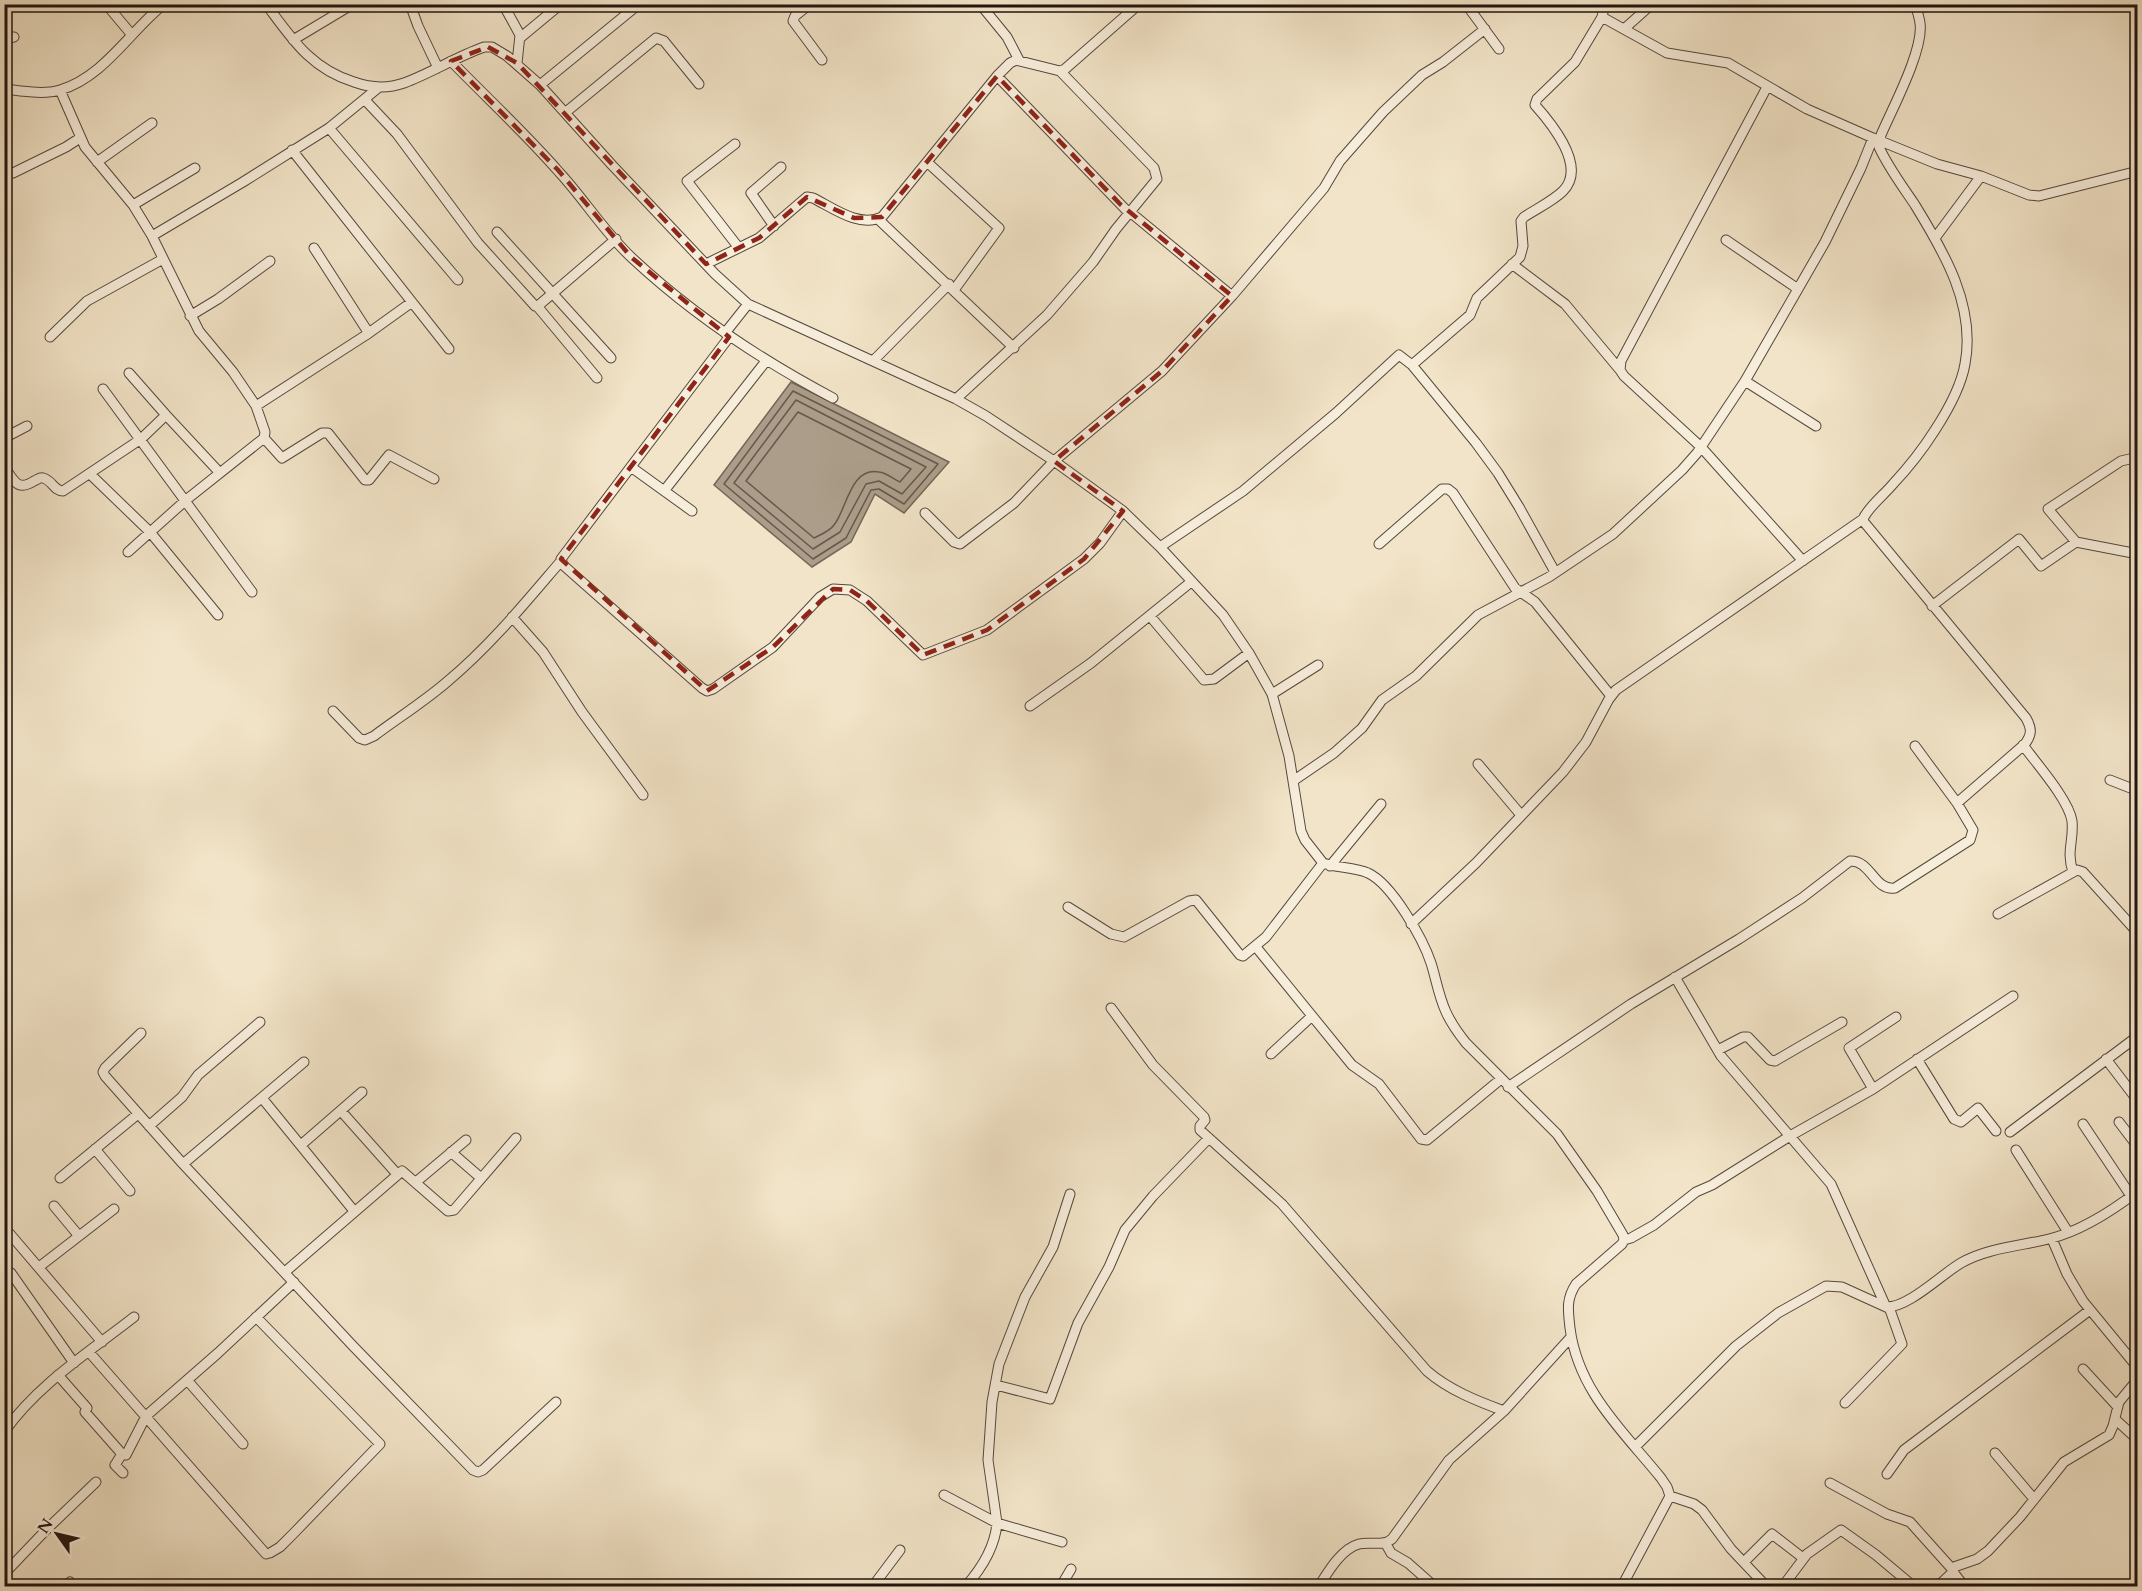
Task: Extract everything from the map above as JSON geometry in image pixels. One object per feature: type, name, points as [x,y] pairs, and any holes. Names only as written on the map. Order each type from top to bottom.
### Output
[{"type":"street","points":[[106,4],[132,35]]},
{"type":"street","points":[[4,89],[39,92],[60,90],[86,78],[164,4]]},
{"type":"street","points":[[266,4],[293,40],[316,64],[341,78],[378,88],[404,83],[471,51],[488,47],[499,51],[518,63],[540,85],[705,264],[748,304],[956,399],[986,416],[1123,511],[1213,603],[1249,653],[1272,694],[1289,756],[1301,831],[1327,865],[1365,872],[1391,895],[1411,924],[1430,961],[1445,1011],[1454,1028],[1466,1043],[1557,1134],[1598,1191],[1624,1240]]},
{"type":"street","points":[[293,40],[353,4]]},
{"type":"street","points":[[411,4],[418,26],[438,68]]},
{"type":"street","points":[[503,4],[520,38],[518,63]]},
{"type":"street","points":[[520,38],[561,4]]},
{"type":"street","points":[[540,85],[639,4]]},
{"type":"street","points":[[810,4],[795,16],[793,23],[822,60]]},
{"type":"street","points":[[980,4],[1007,37],[1019,60]]},
{"type":"street","points":[[1060,71],[1074,64],[1139,4]]},
{"type":"street","points":[[1466,4],[1499,49]]},
{"type":"street","points":[[1412,365],[1470,315],[1477,298],[1522,252],[1521,221],[1524,217],[1563,192],[1567,186],[1572,174],[1570,158],[1550,121],[1535,105],[1537,99],[1575,62],[1602,17],[1603,12],[1599,4]]},
{"type":"street","points":[[1624,29],[1652,4]]},
{"type":"street","points":[[1293,781],[1334,753],[1362,728],[1382,700],[1416,676],[1478,615],[1521,592],[1601,543],[1682,470],[1701,447],[1745,381],[1825,242],[1876,139],[1918,44],[1920,22],[1915,4]]},
{"type":"street","points":[[1602,17],[1667,53],[1728,63],[1808,109],[1876,139],[1937,164],[1981,176],[2034,196],[2138,171]]},
{"type":"street","points":[[925,513],[954,542],[960,544],[1014,503],[1054,462],[1162,371],[1232,296],[1320,193],[1340,160],[1383,112],[1422,75],[1485,30]]},
{"type":"street","points":[[566,112],[656,38],[664,41],[699,84]]},
{"type":"street","points":[[705,264],[740,248],[774,226],[808,197],[854,218],[878,219],[885,215],[1010,63],[1019,60],[1060,71],[1157,174],[1155,183],[1129,212],[1093,262],[1047,315],[1014,348],[956,399]]},
{"type":"street","points":[[451,61],[558,170],[642,267],[727,335],[766,361],[833,398]]},
{"type":"street","points":[[997,76],[1129,212],[1232,296]]},
{"type":"street","points":[[1620,370],[1621,361],[1767,87]]},
{"type":"street","points":[[152,236],[243,183],[329,128],[378,88]]},
{"type":"street","points":[[60,90],[80,138],[133,205],[152,236],[190,316],[199,331],[244,386],[256,406],[265,432],[264,438],[186,500],[128,552]]},
{"type":"street","points":[[365,100],[397,134],[478,243],[537,306],[597,378]]},
{"type":"street","points":[[97,162],[152,123]]},
{"type":"street","points":[[329,128],[458,280]]},
{"type":"street","points":[[13,173],[80,138]]},
{"type":"street","points":[[1411,924],[1476,863],[1574,759],[1611,696],[1863,519],[1903,474],[1947,411],[1963,374],[1966,361],[1966,333],[1962,304],[1954,276],[1935,238],[1881,151],[1876,139]]},
{"type":"street","points":[[735,144],[687,181],[740,248]]},
{"type":"street","points":[[292,150],[449,349]]},
{"type":"street","points":[[874,360],[952,287],[999,228],[927,162]]},
{"type":"street","points":[[774,226],[751,193],[781,167]]},
{"type":"street","points":[[133,205],[195,168]]},
{"type":"street","points":[[1935,238],[1981,176]]},
{"type":"street","points":[[878,219],[1014,348]]},
{"type":"street","points":[[497,232],[611,358]]},
{"type":"street","points":[[537,306],[616,239]]},
{"type":"street","points":[[1726,240],[1798,289]]},
{"type":"street","points":[[314,248],[367,329],[366,335]]},
{"type":"street","points":[[50,337],[87,301],[163,259]]},
{"type":"street","points":[[190,316],[218,299],[270,261]]},
{"type":"street","points":[[1512,264],[1565,304],[1624,376],[1701,447],[1803,561]]},
{"type":"street","points":[[256,406],[366,335],[412,302]]},
{"type":"street","points":[[333,711],[359,738],[365,740],[374,736],[447,682],[475,657],[561,561],[748,304]]},
{"type":"street","points":[[1160,547],[1243,491],[1335,413],[1395,357],[1400,356],[1412,365],[1498,473],[1555,572]]},
{"type":"street","points":[[664,490],[766,361]]},
{"type":"street","points":[[129,373],[220,473]]},
{"type":"street","points":[[1745,381],[1816,426]]},
{"type":"street","points":[[103,389],[252,592]]},
{"type":"street","points":[[4,467],[21,486],[27,486],[38,479],[45,478],[60,491],[90,474],[141,439],[166,415]]},
{"type":"street","points":[[4,438],[27,426]]},
{"type":"street","points":[[264,438],[282,458],[322,433],[328,433],[365,480],[369,480],[389,455],[434,479]]},
{"type":"street","points":[[2138,457],[2121,461],[2048,509],[2076,542],[2138,554]]},
{"type":"street","points":[[631,467],[692,511]]},
{"type":"street","points":[[90,474],[150,532],[218,615]]},
{"type":"street","points":[[1379,544],[1443,489],[1448,489],[1512,584],[1535,602],[1611,696]]},
{"type":"street","points":[[561,561],[683,673],[707,691],[713,690],[773,647],[820,597],[833,589],[850,590],[867,601],[923,656],[987,630],[1084,559],[1100,543],[1123,511]]},
{"type":"street","points":[[1863,519],[2031,726],[2031,734],[2023,745],[1957,803]]},
{"type":"street","points":[[1932,606],[2019,539],[2041,566],[2076,542]]},
{"type":"street","points":[[1030,706],[1091,663],[1191,582]]},
{"type":"street","points":[[1150,616],[1204,680],[1214,679],[1249,653]]},
{"type":"street","points":[[512,617],[543,652],[582,712],[643,795]]},
{"type":"street","points":[[1272,694],[1318,664]]},
{"type":"street","points":[[2023,745],[2068,808],[2072,822],[2069,858],[2073,872]]},
{"type":"street","points":[[1509,1087],[1631,1004],[1802,898],[1850,861],[1855,860],[1863,864],[1882,886],[1890,889],[1898,887],[1972,837],[1973,830],[1957,803],[1915,746]]},
{"type":"street","points":[[1478,764],[1521,815]]},
{"type":"street","points":[[2110,780],[2138,791]]},
{"type":"street","points":[[1068,907],[1111,934],[1124,937],[1189,901],[1196,900],[1243,956],[1266,937],[1382,804]]},
{"type":"street","points":[[1998,914],[2076,870],[2083,872],[2138,933]]},
{"type":"street","points":[[1256,947],[1352,1065],[1379,1084],[1424,1141],[1501,1079]]},
{"type":"street","points":[[1675,977],[1718,1050],[1831,1185],[1888,1307],[1902,1344],[1845,1403]]},
{"type":"street","points":[[1622,1587],[1670,1496],[1661,1478],[1615,1425],[1589,1387],[1578,1364],[1571,1337],[1567,1306],[1572,1291],[1624,1240],[1640,1234],[1696,1192],[1712,1185],[1790,1136],[1873,1089],[2013,996]]},
{"type":"street","points":[[1111,1008],[1153,1065],[1204,1117],[1205,1120],[1200,1130],[1282,1204],[1427,1371],[1442,1383],[1504,1411]]},
{"type":"street","points":[[1271,1054],[1312,1016]]},
{"type":"street","points":[[1873,1089],[1849,1048],[1896,1017]]},
{"type":"street","points":[[149,1126],[178,1101],[198,1076],[260,1022]]},
{"type":"street","points":[[1718,1050],[1743,1037],[1748,1037],[1770,1060],[1775,1061],[1842,1022]]},
{"type":"street","points":[[141,1033],[103,1072],[183,1164],[353,1346],[476,1472],[483,1470],[556,1402]]},
{"type":"street","points":[[2010,1132],[2138,1036]]},
{"type":"street","points":[[1917,1059],[1954,1119],[1960,1122],[1978,1108],[1996,1131]]},
{"type":"street","points":[[2106,1059],[2138,1101]]},
{"type":"street","points":[[183,1164],[304,1062]]},
{"type":"street","points":[[301,1145],[362,1092]]},
{"type":"street","points":[[262,1098],[354,1211]]},
{"type":"street","points":[[341,1111],[397,1174]]},
{"type":"street","points":[[60,1178],[138,1114]]},
{"type":"street","points":[[2119,1122],[2138,1147]]},
{"type":"street","points":[[1635,1447],[1736,1346],[1779,1313],[1826,1286],[1842,1287],[1888,1307],[1917,1294],[1968,1260],[1995,1251],[2052,1239],[2091,1221],[2134,1194],[2083,1124]]},
{"type":"street","points":[[285,1272],[402,1171],[448,1211],[451,1211],[516,1138]]},
{"type":"street","points":[[996,1385],[1047,1399],[1052,1397],[1078,1323],[1109,1267],[1125,1230],[1153,1196],[1209,1138]]},
{"type":"street","points":[[416,1182],[466,1140]]},
{"type":"street","points":[[95,1149],[130,1191]]},
{"type":"street","points":[[2016,1150],[2068,1232]]},
{"type":"street","points":[[451,1152],[482,1178]]},
{"type":"street","points":[[966,1587],[991,1548],[997,1523],[988,1475],[988,1460],[989,1432],[999,1364],[1025,1297],[1053,1247],[1071,1194]]},
{"type":"street","points":[[54,1206],[79,1236]]},
{"type":"street","points":[[39,1267],[114,1209]]},
{"type":"street","points":[[10,1234],[102,1342]]},
{"type":"street","points":[[2052,1239],[2076,1291],[2138,1368]]},
{"type":"street","points":[[11,1273],[74,1363]]},
{"type":"street","points":[[126,1455],[146,1416],[294,1282]]},
{"type":"street","points":[[1887,1474],[1904,1450],[2090,1310]]},
{"type":"street","points":[[4,1432],[31,1398],[134,1317]]},
{"type":"street","points":[[89,1352],[268,1553],[280,1547],[380,1444],[256,1317]]},
{"type":"street","points":[[1319,1587],[1338,1560],[1354,1547],[1360,1544],[1386,1544],[1392,1539],[1449,1460],[1504,1411],[1571,1337]]},
{"type":"street","points":[[2083,1370],[2117,1406]]},
{"type":"street","points":[[58,1375],[87,1408],[85,1412],[122,1454],[115,1464],[123,1473]]},
{"type":"street","points":[[1938,1587],[1956,1566],[1977,1559],[1988,1551],[2064,1461],[2109,1435],[2117,1406],[2138,1379]]},
{"type":"street","points":[[187,1380],[243,1444]]},
{"type":"street","points":[[2115,1419],[2138,1440]]},
{"type":"street","points":[[1995,1453],[2034,1499]]},
{"type":"street","points":[[4,1574],[96,1482]]},
{"type":"street","points":[[1830,1483],[1887,1514],[1910,1522],[1964,1587]]},
{"type":"street","points":[[944,1495],[997,1523],[1062,1542]]},
{"type":"street","points":[[1670,1496],[1694,1504],[1702,1510],[1766,1587]]},
{"type":"street","points":[[1783,1587],[1803,1558],[1841,1530],[1876,1555],[1912,1587]]},
{"type":"street","points":[[1744,1562],[1772,1534],[1803,1558]]},
{"type":"street","points":[[1386,1544],[1391,1553],[1408,1563],[1434,1587]]},
{"type":"street","points":[[873,1587],[900,1550]]},
{"type":"street","points":[[1061,1587],[1071,1569]]},
{"type":"street","points":[[65,1587],[70,1582],[74,1587]]},
{"type":"highlighted area","points":[[488,47],[517,63],[706,264],[759,238],[807,197],[854,218],[882,217],[997,76],[1120,204],[1232,296],[1162,371],[1054,461],[1123,511],[1084,559],[987,630],[923,655],[867,601],[850,590],[833,589],[773,647],[707,691],[561,559],[729,337],[631,257],[558,170],[451,61]]},
{"type":"water","points":[[791,382],[949,462],[904,513],[875,494],[851,542],[812,567],[714,485]]}]
